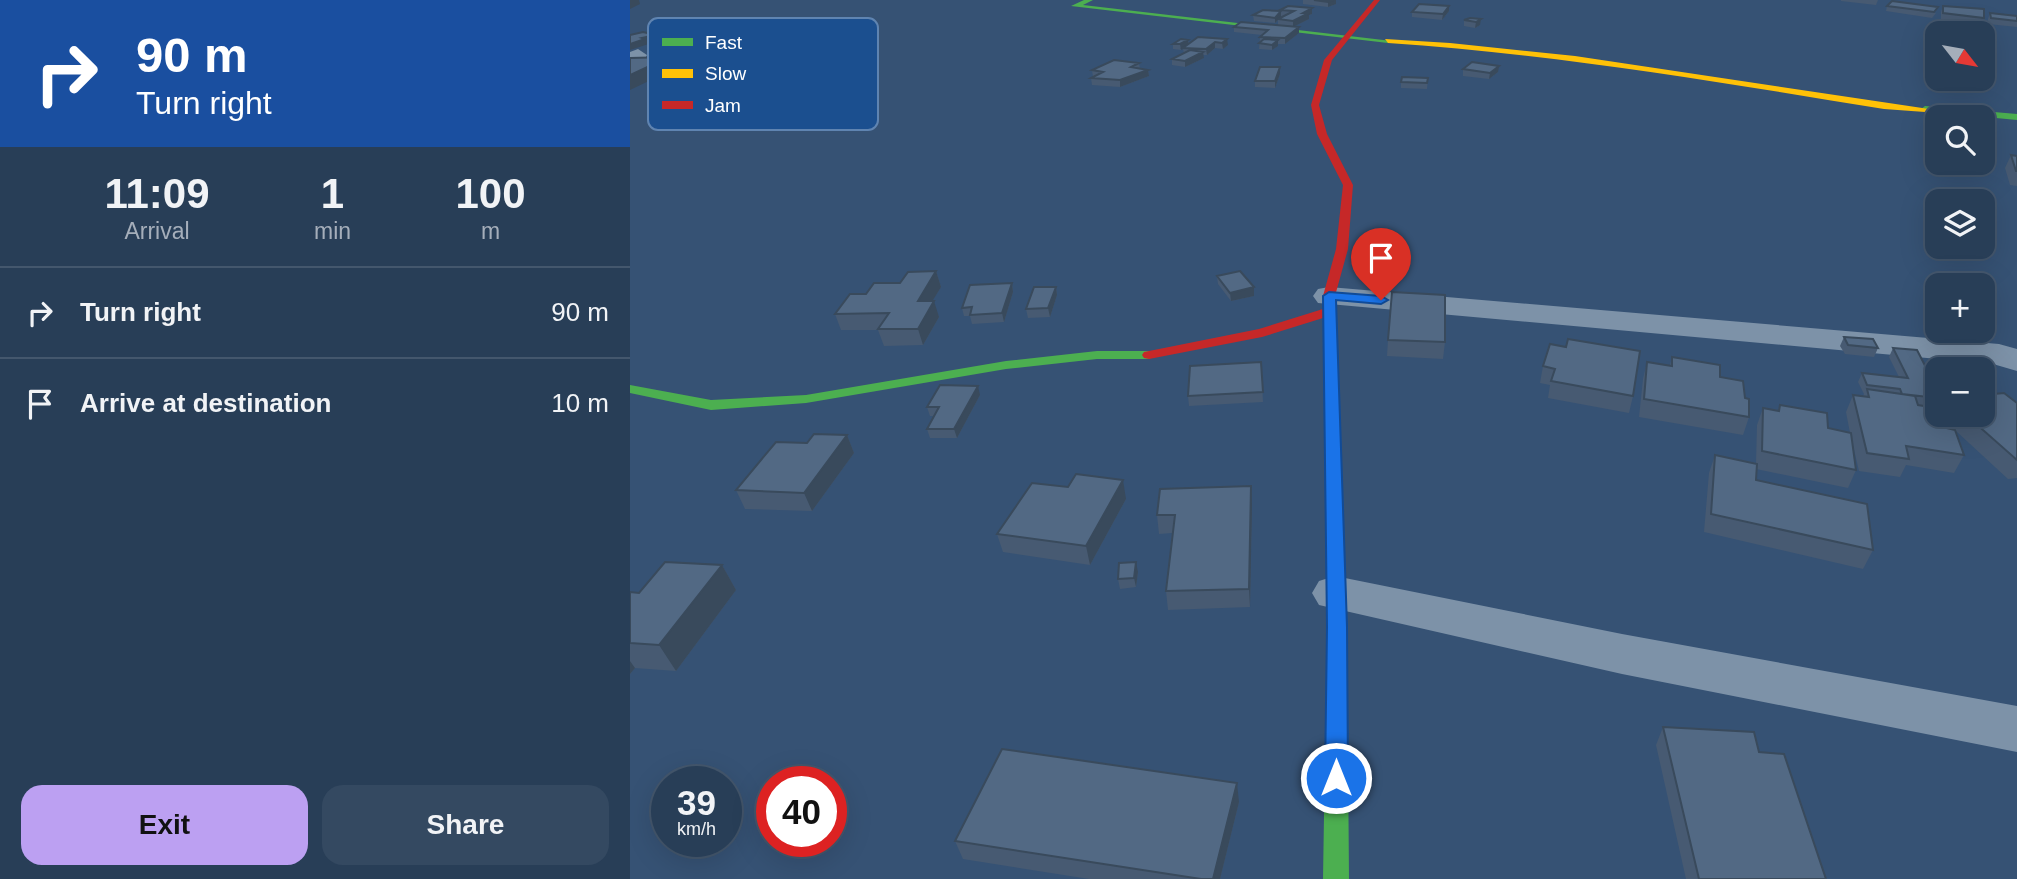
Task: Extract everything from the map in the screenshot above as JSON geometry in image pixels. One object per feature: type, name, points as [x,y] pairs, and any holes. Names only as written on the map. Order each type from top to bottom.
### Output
[{"type":"street","points":[[1090,0],[1074,6],[1346,37],[1453,44],[1573,57],[1884,106],[2017,117]]},
{"type":"street","points":[[1336,879],[1330,304],[1342,249],[1348,185],[1322,134],[1315,105],[1328,60],[1377,0]]},
{"type":"street","points":[[630,389],[711,405],[806,399],[1006,365],[1097,355],[1147,355],[1262,333],[1330,304],[1999,354],[2017,361]]},
{"type":"street","points":[[1335,593],[1622,654],[2017,729]]},
{"type":"building","points":[[1892,1],[1938,7],[1934,12],[1887,6]]},
{"type":"building","points":[[1419,4],[1449,6],[1443,14],[1412,12]]},
{"type":"building","points":[[1288,6],[1312,8],[1303,13],[1309,13],[1293,21],[1278,19],[1294,11],[1280,10]]},
{"type":"building","points":[[1943,6],[1984,9],[1984,18],[1943,13]]},
{"type":"building","points":[[1263,10],[1281,11],[1275,18],[1253,15]]},
{"type":"building","points":[[1990,13],[2017,16],[2017,21],[1991,18]]},
{"type":"building","points":[[1481,19],[1476,22],[1464,20]]},
{"type":"building","points":[[1241,22],[1299,27],[1285,38],[1260,37],[1268,30],[1234,27]]},
{"type":"building","points":[[648,33],[648,37],[642,38],[645,39],[630,44],[630,35]]},
{"type":"building","points":[[1198,37],[1227,39],[1222,43],[1215,42],[1206,49],[1183,48]]},
{"type":"building","points":[[1181,39],[1188,40],[1173,44]]},
{"type":"building","points":[[1264,39],[1278,40],[1272,45],[1259,43]]},
{"type":"building","points":[[1190,50],[1203,52],[1185,61],[1172,59]]},
{"type":"building","points":[[630,58],[648,58],[648,67],[630,75]]},
{"type":"building","points":[[1114,60],[1139,63],[1131,67],[1148,70],[1120,80],[1091,78],[1103,72],[1092,70]]},
{"type":"building","points":[[1472,62],[1499,66],[1490,73],[1463,69]]},
{"type":"building","points":[[1260,67],[1280,67],[1275,81],[1255,81]]},
{"type":"building","points":[[1402,77],[1428,78],[1427,83],[1401,82]]},
{"type":"building","points":[[2011,155],[2017,156],[2017,171],[2016,171]]},
{"type":"building","points":[[936,271],[918,301],[934,301],[918,329],[878,329],[889,313],[835,314],[850,294],[866,294],[874,283],[900,283],[908,272]]},
{"type":"building","points":[[1240,271],[1254,287],[1230,293],[1217,276]]},
{"type":"building","points":[[1012,283],[1002,313],[970,315],[972,307],[962,308],[970,285]]},
{"type":"building","points":[[1034,287],[1056,287],[1048,308],[1026,309]]},
{"type":"building","points":[[1392,292],[1445,295],[1445,342],[1388,340]]},
{"type":"building","points":[[1844,337],[1873,339],[1878,348],[1848,345]]},
{"type":"building","points":[[1568,339],[1640,351],[1633,396],[1551,381],[1555,369],[1543,366],[1550,344],[1566,347]]},
{"type":"building","points":[[1893,348],[1917,350],[1925,366],[1925,397],[1902,394],[1900,389],[1867,385],[1862,373],[1908,378]]},
{"type":"building","points":[[1672,357],[1720,365],[1720,377],[1743,381],[1745,398],[1749,399],[1749,417],[1644,399],[1647,362],[1672,366]]},
{"type":"building","points":[[1261,362],[1263,392],[1188,396],[1190,366]]},
{"type":"building","points":[[940,385],[978,386],[954,429],[927,429],[939,407],[927,407]]},
{"type":"building","points":[[1867,389],[1915,396],[1918,405],[1925,406],[1925,427],[1955,430],[1964,455],[1906,446],[1909,459],[1867,453],[1853,395],[1869,397]]},
{"type":"building","points":[[2004,393],[2017,403],[2017,460],[1980,427],[1995,427],[1995,394]]},
{"type":"building","points":[[1780,405],[1827,413],[1828,428],[1851,433],[1856,470],[1762,451],[1763,408],[1779,411]]},
{"type":"building","points":[[814,434],[847,435],[804,493],[736,490],[776,442],[807,443]]},
{"type":"building","points":[[1715,455],[1757,464],[1756,480],[1867,504],[1873,550],[1711,514]]},
{"type":"building","points":[[1076,474],[1123,480],[1086,546],[997,534],[1032,483],[1068,487]]},
{"type":"building","points":[[1251,486],[1249,589],[1166,591],[1175,515],[1157,515],[1160,489]]},
{"type":"building","points":[[665,562],[722,565],[659,645],[630,643],[630,592],[639,593]]},
{"type":"building","points":[[1136,562],[1134,578],[1118,579],[1119,563]]},
{"type":"building","points":[[1663,727],[1754,732],[1759,752],[1784,754],[1826,879],[1699,879]]},
{"type":"building","points":[[1002,749],[1237,783],[1213,879],[955,841]]},
{"type":"traffic: fast","points":[[1090,0],[1074,6],[1388,41]]},
{"type":"traffic: fast","points":[[1995,115],[2017,117]]},
{"type":"traffic: fast","points":[[630,389],[711,405],[806,399],[1006,365],[1097,355],[1149,355]]},
{"type":"traffic: fast","points":[[1331,372],[1337,627],[1336,879]]},
{"type":"traffic: slow","points":[[1388,41],[1575,58],[1884,106],[1925,109]]},
{"type":"traffic: jam","points":[[1331,372],[1329,296],[1342,249],[1348,185],[1322,134],[1315,105],[1328,60],[1377,0]]},
{"type":"traffic: jam","points":[[1149,355],[1262,333],[1331,311]]},
{"type":"route","points":[[1336,778],[1337,627],[1329,296],[1381,300]]}]
